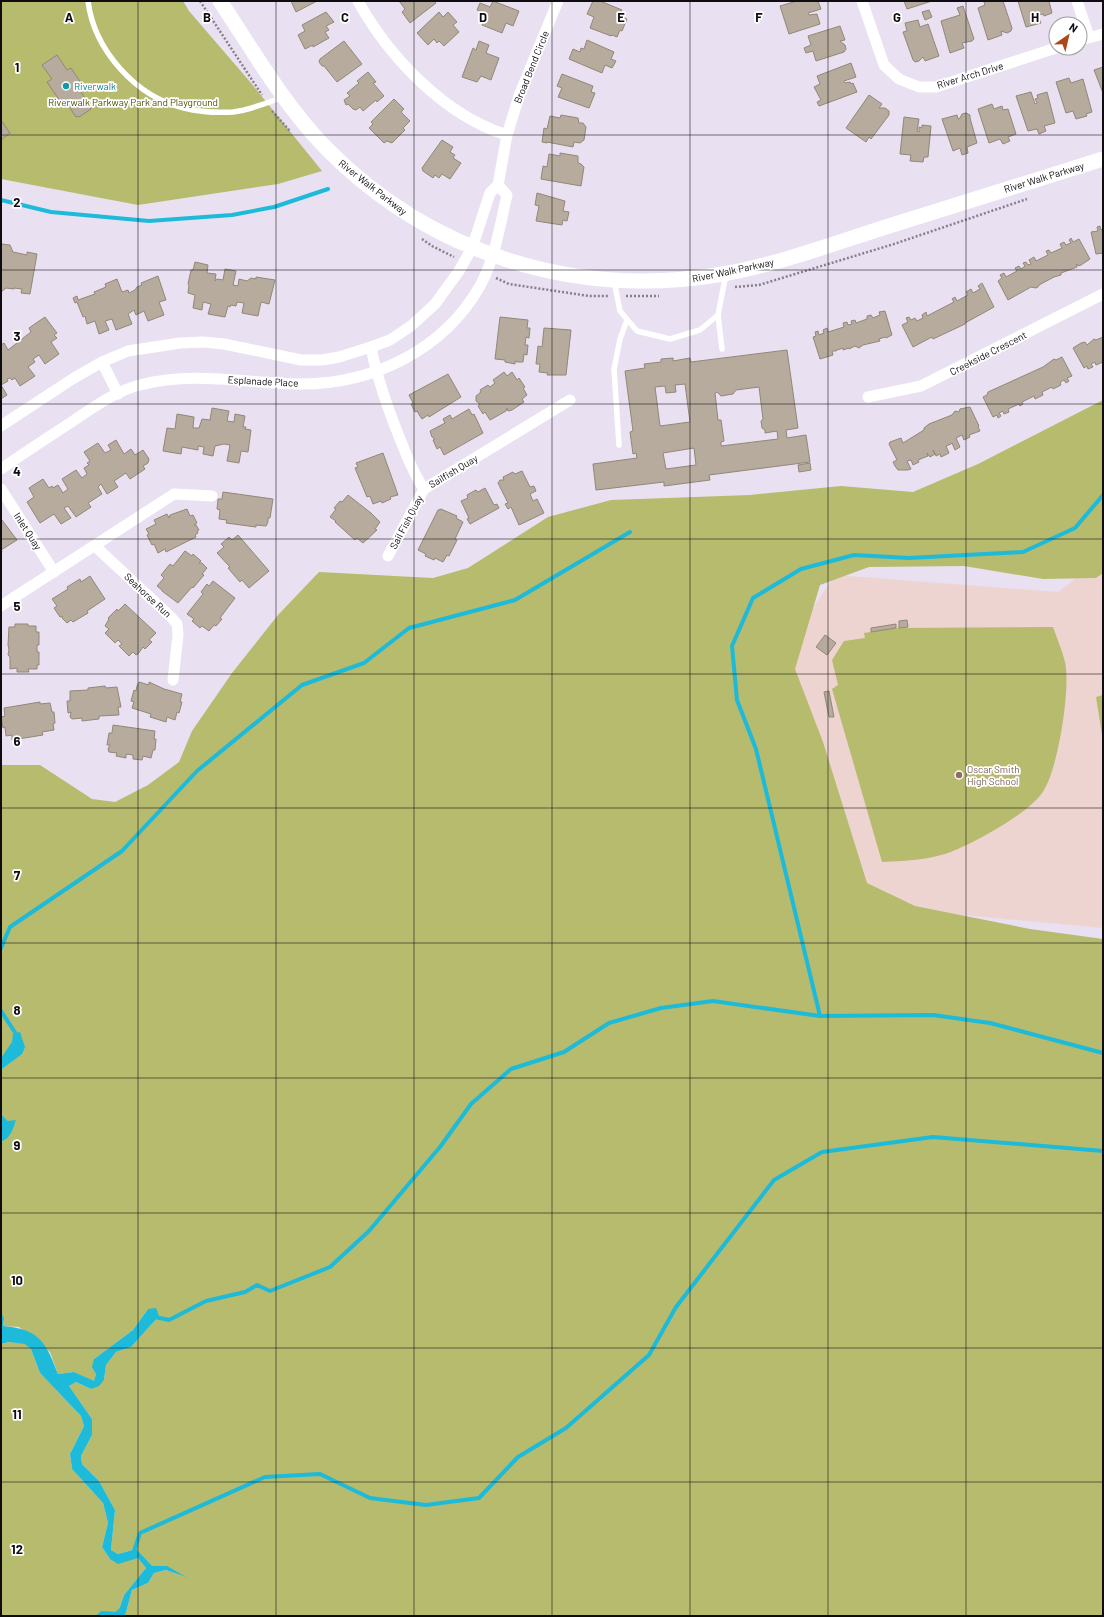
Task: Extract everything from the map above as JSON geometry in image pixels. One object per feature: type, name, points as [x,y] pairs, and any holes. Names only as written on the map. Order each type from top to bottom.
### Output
[{"type":"street","name":"River Walk Parkway","points":[[220,1],[284,97],[305,124],[327,149],[394,206],[429,227],[472,248],[520,264],[561,274],[614,281],[682,280],[726,274],[784,259],[1103,158]]},
{"type":"street","points":[[358,1],[388,46],[436,95],[470,120],[486,128],[507,135]]},
{"type":"street","name":"Broad Bend Circle","points":[[472,248],[490,194],[498,185],[507,135],[520,93],[558,1]]},
{"type":"street","name":"River Arch Drive","points":[[862,1],[884,65],[899,79],[919,87],[936,87],[1048,51]]},
{"type":"street","points":[[1077,1],[1080,16]]},
{"type":"street","points":[[1088,38],[1103,34]]},
{"type":"street","points":[[493,255],[507,195],[498,185]]},
{"type":"street","points":[[1,426],[74,378],[102,362],[128,351],[180,343],[203,342],[224,344],[301,360],[322,360],[339,357],[390,340],[411,326],[435,304],[472,248]]},
{"type":"street","name":"Esplanade Place","points":[[1,469],[92,408],[138,385],[182,378],[202,377],[299,384],[340,381],[398,363],[425,348],[450,325],[467,305],[480,286],[493,255]]},
{"type":"street","name":"Creekside Crescent","points":[[868,397],[909,390],[920,386],[1103,294]]},
{"type":"street","name":"Sailfish Quay","points":[[371,347],[376,371],[394,424],[414,475],[424,488],[570,400]]},
{"type":"street","points":[[102,362],[118,394]]},
{"type":"street","name":"Sail Fish Quay","points":[[388,556],[424,488]]},
{"type":"street","name":"Inlet Quay","points":[[1,490],[54,572]]},
{"type":"street","points":[[1,606],[174,494],[212,496]]},
{"type":"street","name":"Seahorse Run","points":[[95,546],[171,616],[177,624],[178,635],[173,680]]},
{"type":"lane","points":[[88,1],[96,31],[108,54],[142,89],[162,100],[184,108],[209,112],[234,112],[284,97]]},
{"type":"lane","points":[[722,349],[718,315],[726,274]]},
{"type":"lane","points":[[614,281],[620,311],[636,331],[670,339],[700,330],[718,315]]},
{"type":"lane","points":[[620,445],[614,369],[620,339],[627,320]]},
{"type":"path","points":[[200,1],[275,115],[291,132]]},
{"type":"path","points":[[723,289],[759,285],[894,244],[1028,198]]},
{"type":"path","points":[[419,238],[464,262]]},
{"type":"path","points":[[486,273],[509,284],[590,296],[660,296]]},
{"type":"shaded area","name":"Oscar Smith High School","points":[[1103,558],[1103,928],[843,904],[787,647],[835,575],[1058,592]]},
{"type":"green space","name":"Riverwalk Parkway Park and Playground","points":[[1,1],[183,1],[189,11],[251,83],[322,171],[278,184],[138,205],[1,179]]},
{"type":"green space","points":[[1103,400],[1103,573],[1096,578],[1043,579],[964,566],[869,567],[820,585],[795,669],[823,742],[867,883],[915,906],[1030,929],[1103,939],[1103,1616],[125,1616],[132,1590],[148,1583],[154,1573],[166,1570],[183,1576],[166,1566],[152,1567],[136,1549],[118,1554],[111,1550],[115,1510],[99,1481],[82,1464],[81,1456],[92,1435],[92,1419],[69,1386],[76,1382],[91,1389],[104,1380],[106,1365],[116,1352],[131,1347],[159,1316],[148,1309],[133,1330],[94,1359],[96,1374],[94,1382],[74,1372],[58,1374],[50,1352],[19,1327],[3,1326],[4,1318],[1,1312],[1,1142],[4,1141],[16,1121],[8,1121],[1,1116],[1,1072],[2,1069],[21,1054],[13,1042],[1,1058],[1,765],[40,765],[92,799],[115,802],[148,785],[179,762],[192,731],[232,673],[278,615],[319,572],[433,578],[468,568],[548,517],[611,500],[750,495],[841,486],[913,492],[978,464]]},
{"type":"green space","points":[[1053,627],[1065,662],[1065,708],[1054,764],[1044,790],[1037,799],[1015,817],[986,835],[959,849],[924,859],[882,862],[832,689],[838,685],[832,660],[844,641],[865,638],[864,633],[896,628]]},
{"type":"green space","points":[[1103,695],[1103,741],[1096,697]]},
{"type":"green space","points":[[9,1342],[25,1343],[31,1349],[40,1373],[81,1416],[84,1426],[70,1454],[72,1469],[103,1503],[108,1523],[102,1547],[110,1559],[138,1558],[146,1568],[124,1595],[117,1616],[1,1616],[1,1344]]},
{"type":"water","points":[[20,1032],[25,1047],[22,1054],[2,1069],[1,1072],[1,1058],[12,1042],[13,1034]]},
{"type":"water","points":[[1,1115],[8,1121],[16,1120],[7,1139],[1,1142]]},
{"type":"water","points":[[156,1308],[159,1316],[131,1347],[116,1352],[106,1365],[104,1380],[99,1386],[91,1389],[76,1382],[69,1386],[92,1419],[92,1435],[81,1456],[82,1464],[99,1481],[115,1510],[111,1550],[118,1554],[136,1549],[152,1566],[167,1566],[186,1577],[166,1570],[154,1573],[148,1583],[132,1590],[125,1616],[117,1616],[124,1595],[146,1568],[138,1558],[118,1564],[110,1559],[102,1547],[108,1523],[103,1503],[72,1469],[70,1454],[84,1426],[81,1416],[40,1373],[31,1349],[25,1344],[9,1342],[1,1344],[1,1312],[4,1318],[3,1326],[26,1330],[40,1340],[50,1354],[58,1374],[74,1372],[94,1381],[96,1374],[92,1367],[94,1359],[133,1330],[148,1309]]},
{"type":"building","points":[[291,1],[317,1],[296,12]]},
{"type":"building","points":[[399,1],[434,1],[436,3],[410,23],[402,12],[405,9]]},
{"type":"building","points":[[493,1],[519,11],[513,26],[506,23],[502,33],[482,25],[487,14],[477,10],[480,3],[490,7]]},
{"type":"building","points":[[593,1],[600,1],[622,10],[620,16],[627,19],[622,31],[620,30],[617,37],[590,28],[594,17],[587,14]]},
{"type":"building","points":[[797,1],[818,1],[821,9],[808,13],[809,15],[817,14],[820,24],[789,34],[780,6]]},
{"type":"building","points":[[904,1],[932,1],[907,9]]},
{"type":"building","points":[[1003,1],[1012,28],[1011,31],[1007,33],[1001,31],[1002,35],[988,40],[978,8],[985,5],[984,2]]},
{"type":"building","points":[[1018,1],[1049,1],[1052,13],[1044,16],[1043,14],[1038,15],[1041,23],[1026,27]]},
{"type":"building","points":[[963,6],[974,39],[972,41],[962,43],[964,48],[950,53],[941,21],[960,15],[957,8]]},
{"type":"building","points":[[929,10],[932,17],[925,20],[922,12]]},
{"type":"building","points":[[326,12],[334,22],[326,26],[329,30],[325,32],[329,38],[313,47],[313,45],[305,49],[298,35],[305,31],[302,25]]},
{"type":"building","points":[[439,12],[443,17],[448,12],[457,22],[453,25],[459,32],[444,46],[439,41],[437,43],[434,39],[428,45],[417,33]]},
{"type":"building","points":[[918,20],[920,27],[928,24],[939,56],[925,61],[923,57],[919,61],[915,62],[903,32],[907,31],[905,23]]},
{"type":"building","points":[[840,26],[845,40],[840,41],[845,45],[846,49],[844,52],[816,61],[813,51],[806,53],[804,48],[811,45],[808,36]]},
{"type":"building","points":[[587,40],[614,52],[611,59],[616,61],[612,68],[605,65],[602,73],[569,59],[573,49],[580,52],[581,48],[584,49]]},
{"type":"building","points":[[344,41],[362,64],[337,82],[319,62],[320,59]]},
{"type":"building","points":[[479,41],[489,45],[486,53],[499,58],[491,80],[481,76],[477,82],[462,77],[473,48],[476,50]]},
{"type":"building","name":"Riverwalk","points":[[57,55],[67,70],[71,68],[85,89],[81,92],[91,109],[79,117],[76,117],[66,102],[62,104],[47,82],[52,79],[42,65]]},
{"type":"building","points":[[851,63],[856,77],[844,81],[845,83],[853,83],[857,92],[819,106],[817,102],[821,100],[814,87],[820,84],[817,76]]},
{"type":"building","points":[[1103,67],[1103,93],[1094,70]]},
{"type":"building","points":[[368,72],[376,82],[373,83],[384,96],[377,102],[376,100],[363,111],[360,107],[356,110],[353,109],[348,104],[346,105],[344,100],[350,96],[347,93],[359,83],[357,81]]},
{"type":"building","points":[[562,74],[593,86],[591,92],[595,93],[589,108],[558,97],[562,88],[557,86]]},
{"type":"building","points":[[1069,78],[1071,83],[1083,79],[1092,112],[1086,114],[1087,116],[1076,119],[1073,111],[1066,113],[1056,82]]},
{"type":"building","points":[[1031,92],[1035,104],[1037,103],[1035,99],[1038,98],[1037,95],[1047,92],[1055,123],[1044,126],[1046,131],[1039,134],[1037,129],[1028,131],[1016,96]]},
{"type":"building","points":[[869,95],[882,104],[879,108],[885,108],[889,111],[889,115],[871,139],[869,137],[866,142],[846,128]]},
{"type":"building","points":[[394,99],[404,109],[401,112],[410,121],[403,128],[405,130],[392,143],[387,141],[384,143],[369,128],[373,124],[371,122]]},
{"type":"building","points":[[992,104],[994,109],[1002,106],[1003,110],[1008,109],[1016,134],[1008,137],[1010,141],[1003,144],[1000,139],[989,143],[978,109]]},
{"type":"building","points":[[966,113],[970,115],[977,143],[967,147],[968,153],[962,155],[960,148],[953,151],[942,119],[957,115],[958,119],[962,114]]},
{"type":"building","points":[[561,115],[578,118],[579,123],[583,123],[586,127],[584,140],[580,143],[574,142],[573,147],[542,142],[544,128],[547,129],[550,116],[560,118]]},
{"type":"building","points":[[904,117],[919,119],[917,131],[919,132],[919,127],[922,128],[922,125],[931,126],[928,157],[924,157],[923,162],[910,161],[911,155],[900,154]]},
{"type":"building","points":[[1,120],[10,133],[1,140]]},
{"type":"building","points":[[442,140],[453,147],[450,152],[455,155],[453,158],[461,163],[450,179],[442,174],[439,178],[435,175],[433,178],[423,171],[422,168]]},
{"type":"building","points":[[560,153],[578,156],[578,163],[584,167],[581,186],[541,179],[543,166],[547,167],[549,154],[560,156]]},
{"type":"building","points":[[537,193],[565,201],[563,211],[569,212],[567,221],[563,220],[562,225],[536,221],[539,206],[535,205]]},
{"type":"building","points":[[1100,226],[1101,230],[1103,229],[1103,253],[1096,254],[1091,232],[1098,231],[1097,227]]},
{"type":"building","points":[[1071,238],[1073,242],[1079,239],[1090,259],[1081,265],[1078,266],[1077,264],[1077,267],[1061,273],[1061,275],[1054,277],[1036,288],[1031,287],[1008,300],[998,281],[1002,278],[1000,275],[1004,273],[1006,277],[1017,271],[1015,268],[1019,266],[1021,269],[1025,266],[1023,263],[1026,262],[1028,265],[1031,264],[1029,260],[1034,257],[1036,261],[1048,255],[1046,251],[1049,250],[1051,253],[1062,248],[1060,244],[1064,242],[1066,245],[1071,243],[1069,240]]},
{"type":"building","points":[[2,244],[10,245],[13,252],[27,255],[27,252],[37,254],[30,294],[21,293],[22,289],[14,288],[6,288],[1,292]]},
{"type":"building","points":[[195,262],[208,265],[207,273],[216,274],[215,281],[217,279],[223,280],[225,269],[236,271],[233,285],[238,286],[239,279],[247,281],[251,278],[256,279],[256,277],[275,280],[269,304],[261,302],[258,316],[242,313],[244,303],[237,302],[236,306],[228,306],[225,317],[208,314],[211,304],[203,302],[202,310],[193,308],[195,295],[188,293],[188,284],[191,270],[193,270]]},
{"type":"building","points":[[158,276],[166,300],[159,302],[164,315],[148,321],[144,311],[136,315],[134,310],[128,314],[132,324],[116,330],[112,319],[105,321],[109,330],[99,334],[95,321],[87,324],[85,316],[83,317],[77,302],[75,303],[73,298],[77,296],[78,300],[95,294],[94,292],[106,287],[105,284],[117,279],[122,292],[128,290],[129,293],[142,285],[141,283]]},
{"type":"building","points":[[982,283],[994,307],[965,324],[933,339],[932,337],[913,347],[902,325],[908,322],[906,318],[909,317],[911,320],[915,318],[917,321],[923,318],[922,315],[926,312],[927,316],[954,302],[952,299],[955,297],[957,301],[968,295],[966,292],[971,289],[973,293],[980,289],[978,286]]},
{"type":"building","points":[[885,311],[892,335],[879,339],[880,341],[863,345],[859,348],[855,346],[849,349],[843,350],[843,348],[832,351],[833,355],[820,359],[813,337],[816,336],[815,332],[818,331],[819,335],[824,333],[823,330],[827,328],[828,332],[844,327],[843,323],[847,322],[848,325],[852,324],[851,321],[855,320],[856,323],[867,319],[867,316],[871,315],[873,318],[880,315],[879,312]]},
{"type":"building","points":[[45,317],[57,333],[54,335],[57,338],[51,342],[59,354],[45,364],[39,355],[33,359],[35,362],[28,367],[35,376],[20,386],[15,378],[12,380],[10,378],[7,379],[8,381],[1,385],[1,345],[4,343],[8,350],[31,332],[29,328]]},
{"type":"building","points":[[500,317],[528,320],[527,328],[530,328],[529,338],[526,337],[525,345],[528,345],[527,355],[524,354],[523,362],[515,361],[515,364],[505,362],[505,360],[495,359]]},
{"type":"building","points":[[544,328],[571,330],[566,375],[547,375],[548,373],[539,372],[540,364],[536,364],[538,346],[542,347]]},
{"type":"building","points":[[1103,337],[1103,362],[1096,365],[1095,362],[1091,364],[1093,367],[1088,369],[1087,366],[1084,368],[1073,348],[1085,342],[1087,345],[1094,339],[1096,340]]},
{"type":"building","points":[[787,350],[798,428],[786,430],[787,438],[806,435],[810,462],[709,475],[710,480],[664,486],[664,482],[596,490],[593,464],[637,458],[636,453],[633,454],[630,432],[633,431],[625,371],[645,368],[644,364],[661,362],[661,359],[673,358],[673,361],[690,358],[691,362]],"holes":[[[685,384],[690,422],[660,426],[655,387],[665,386],[666,393],[676,392],[675,385]],[[759,387],[763,419],[761,421],[762,428],[765,430],[765,433],[777,431],[778,439],[721,446],[721,442],[724,441],[721,420],[718,420],[715,393],[717,392],[721,396],[733,394],[736,390]],[[694,448],[696,465],[666,469],[663,453]]]},
{"type":"building","points":[[1062,357],[1072,376],[1067,378],[1069,381],[1066,383],[1064,380],[1062,381],[1060,383],[1061,385],[1053,389],[1052,387],[1042,392],[1043,395],[1035,399],[1034,396],[1022,402],[1023,404],[1020,406],[1019,404],[1008,409],[1009,412],[1004,414],[1003,411],[999,413],[1001,416],[998,418],[997,415],[993,417],[983,397],[987,395],[988,392],[1043,367],[1054,359],[1056,360]]},
{"type":"building","points":[[504,372],[507,376],[512,372],[517,380],[519,378],[525,387],[523,388],[527,395],[522,399],[524,402],[512,410],[508,411],[507,408],[506,411],[490,420],[485,412],[483,414],[478,406],[480,404],[476,401],[476,396],[481,392],[480,390],[488,385],[490,387],[495,383],[493,380]]},
{"type":"building","points":[[448,374],[461,397],[429,417],[428,415],[422,419],[418,411],[415,412],[409,395]]},
{"type":"building","points":[[1,385],[7,395],[1,399]]},
{"type":"building","points":[[970,407],[980,431],[969,435],[970,437],[964,440],[962,435],[956,438],[960,447],[955,450],[952,443],[946,446],[949,453],[941,457],[940,454],[936,456],[935,454],[930,457],[927,453],[928,456],[918,460],[919,462],[913,465],[911,460],[907,461],[911,469],[898,470],[893,462],[897,460],[889,444],[890,442],[901,438],[903,443],[924,430],[924,428],[929,424],[952,415],[955,411],[959,412],[960,409]]},
{"type":"building","points":[[212,408],[229,411],[227,421],[234,422],[235,414],[245,416],[243,427],[251,430],[248,452],[241,451],[239,463],[227,461],[230,445],[224,444],[215,446],[213,456],[203,454],[204,447],[198,446],[198,450],[182,447],[181,454],[163,451],[167,428],[175,429],[177,414],[194,417],[193,428],[199,428],[202,419],[210,420]]},
{"type":"building","points":[[469,409],[472,415],[474,414],[483,433],[444,455],[440,447],[437,449],[433,440],[435,439],[432,437],[430,431],[445,423],[443,419],[450,415],[452,419]]},
{"type":"building","points":[[116,440],[124,454],[131,449],[135,455],[143,450],[149,459],[148,463],[143,466],[145,469],[130,479],[126,473],[114,481],[118,487],[107,494],[101,484],[98,487],[102,494],[88,503],[91,507],[76,517],[68,506],[64,508],[71,518],[61,524],[54,514],[40,523],[27,502],[34,497],[29,488],[43,479],[49,488],[52,486],[53,488],[58,485],[63,493],[68,489],[62,479],[76,470],[82,478],[87,474],[84,468],[89,465],[87,463],[90,461],[84,452],[98,443],[105,453],[111,450],[108,445]]},
{"type":"building","points":[[383,453],[398,495],[390,497],[391,499],[382,503],[381,501],[373,504],[370,496],[367,497],[355,468],[358,467],[356,463]]},
{"type":"building","points":[[810,463],[811,470],[799,472],[798,465]]},
{"type":"building","points":[[522,471],[530,487],[534,486],[536,491],[530,494],[533,501],[537,499],[544,513],[519,525],[511,507],[508,509],[505,504],[508,503],[498,483],[500,480],[504,480],[503,477],[513,472],[515,474]]},
{"type":"building","points":[[485,488],[494,505],[497,504],[499,508],[470,524],[467,519],[469,518],[461,501],[468,498],[467,495],[476,490],[478,492]]},
{"type":"building","points":[[223,492],[273,499],[270,518],[268,518],[266,526],[256,525],[256,527],[226,523],[227,520],[219,519],[220,510],[217,509],[218,499],[222,499]]},
{"type":"building","points":[[348,495],[380,522],[375,529],[377,530],[363,543],[357,538],[355,540],[330,517],[336,509],[334,508]]},
{"type":"building","points":[[187,509],[190,516],[193,515],[197,523],[194,525],[196,525],[199,530],[195,535],[196,537],[166,552],[165,549],[158,553],[154,544],[152,545],[147,535],[149,534],[146,529],[156,524],[154,520],[167,514],[169,518],[170,515]]},
{"type":"building","points":[[441,509],[457,516],[456,518],[463,522],[455,539],[457,540],[449,556],[447,555],[443,562],[435,558],[434,560],[425,556],[426,554],[418,550],[438,510]]},
{"type":"building","points":[[2,520],[17,540],[1,550],[1,521]]},
{"type":"building","points":[[238,535],[269,571],[249,588],[242,580],[240,582],[228,568],[230,567],[217,553],[224,547],[221,544],[229,537],[232,540]]},
{"type":"building","points":[[185,551],[192,556],[193,554],[201,561],[199,563],[202,563],[207,568],[202,574],[204,575],[178,603],[157,586],[164,578],[161,575],[170,564],[173,566]]},
{"type":"building","points":[[90,576],[105,599],[87,611],[88,613],[73,622],[71,620],[67,623],[62,616],[60,617],[54,608],[57,606],[52,599],[80,579],[81,582]]},
{"type":"building","points":[[213,581],[235,598],[220,618],[222,619],[209,631],[202,626],[200,628],[192,621],[194,619],[187,614],[203,594],[201,592],[207,584],[209,586]]},
{"type":"building","points":[[125,604],[156,633],[149,640],[152,642],[145,649],[143,647],[136,655],[133,652],[129,656],[119,646],[122,644],[118,640],[115,643],[105,633],[109,629],[105,626],[109,619],[108,618],[117,609],[118,611]]},
{"type":"building","points":[[907,620],[908,627],[899,628],[899,621]]},
{"type":"building","points":[[15,624],[28,624],[28,626],[36,626],[36,632],[39,632],[39,645],[37,645],[37,652],[39,652],[39,665],[37,665],[37,669],[28,669],[29,672],[17,672],[17,668],[10,669],[10,657],[8,655],[9,627],[15,627]]},
{"type":"building","points":[[896,624],[896,628],[871,632],[871,628]]},
{"type":"building","points":[[825,635],[836,643],[827,655],[816,647]]},
{"type":"building","points":[[139,682],[149,685],[149,682],[164,689],[182,694],[180,702],[182,702],[175,720],[167,717],[166,722],[150,717],[151,714],[132,708],[134,702],[131,701],[134,690],[136,691]]},
{"type":"building","points":[[105,686],[106,688],[117,687],[121,707],[118,707],[119,715],[99,716],[99,719],[82,721],[82,718],[72,719],[70,717],[71,712],[68,713],[67,701],[70,701],[70,691],[88,690],[88,688]]},
{"type":"building","points":[[829,691],[834,717],[829,717],[824,692]]},
{"type":"building","points":[[40,702],[40,704],[50,703],[52,712],[54,712],[54,730],[42,732],[43,735],[12,740],[12,735],[6,736],[5,727],[3,728],[1,717],[5,716],[4,708]]},
{"type":"building","points":[[113,725],[155,731],[155,750],[153,750],[151,758],[143,756],[142,760],[133,759],[133,755],[126,754],[126,758],[116,756],[117,753],[109,752],[108,749],[110,745],[107,745],[109,733],[112,733]]},
{"type":"waterway","points":[[1,200],[51,212],[149,221],[232,215],[274,207],[328,189]]},
{"type":"waterway","points":[[820,1016],[756,749],[737,700],[732,646],[753,598],[801,569],[854,555],[909,558],[1023,552],[1075,528],[1103,495]]},
{"type":"waterway","points":[[1,948],[10,927],[122,851],[197,771],[302,685],[364,663],[409,628],[515,600],[630,532]]},
{"type":"waterway","points":[[155,1317],[169,1320],[206,1301],[245,1292],[257,1285],[270,1291],[330,1267],[369,1231],[440,1147],[471,1104],[511,1069],[564,1052],[609,1023],[661,1008],[713,1001],[820,1016],[933,1015],[990,1023],[1103,1053]]},
{"type":"waterway","points":[[1,1011],[18,1037]]},
{"type":"waterway","points":[[134,1551],[140,1533],[265,1477],[320,1474],[370,1498],[426,1505],[479,1498],[518,1457],[566,1428],[649,1355],[676,1307],[774,1180],[822,1152],[933,1137],[1103,1151]]},
{"type":"waterway","points":[[99,1616],[102,1613],[116,1614],[122,1609]]},
{"type":"place","name":"Riverwalk","points":[[66,86]]},
{"type":"place","name":"Oscar Smith High School","points":[[959,775]]}]
